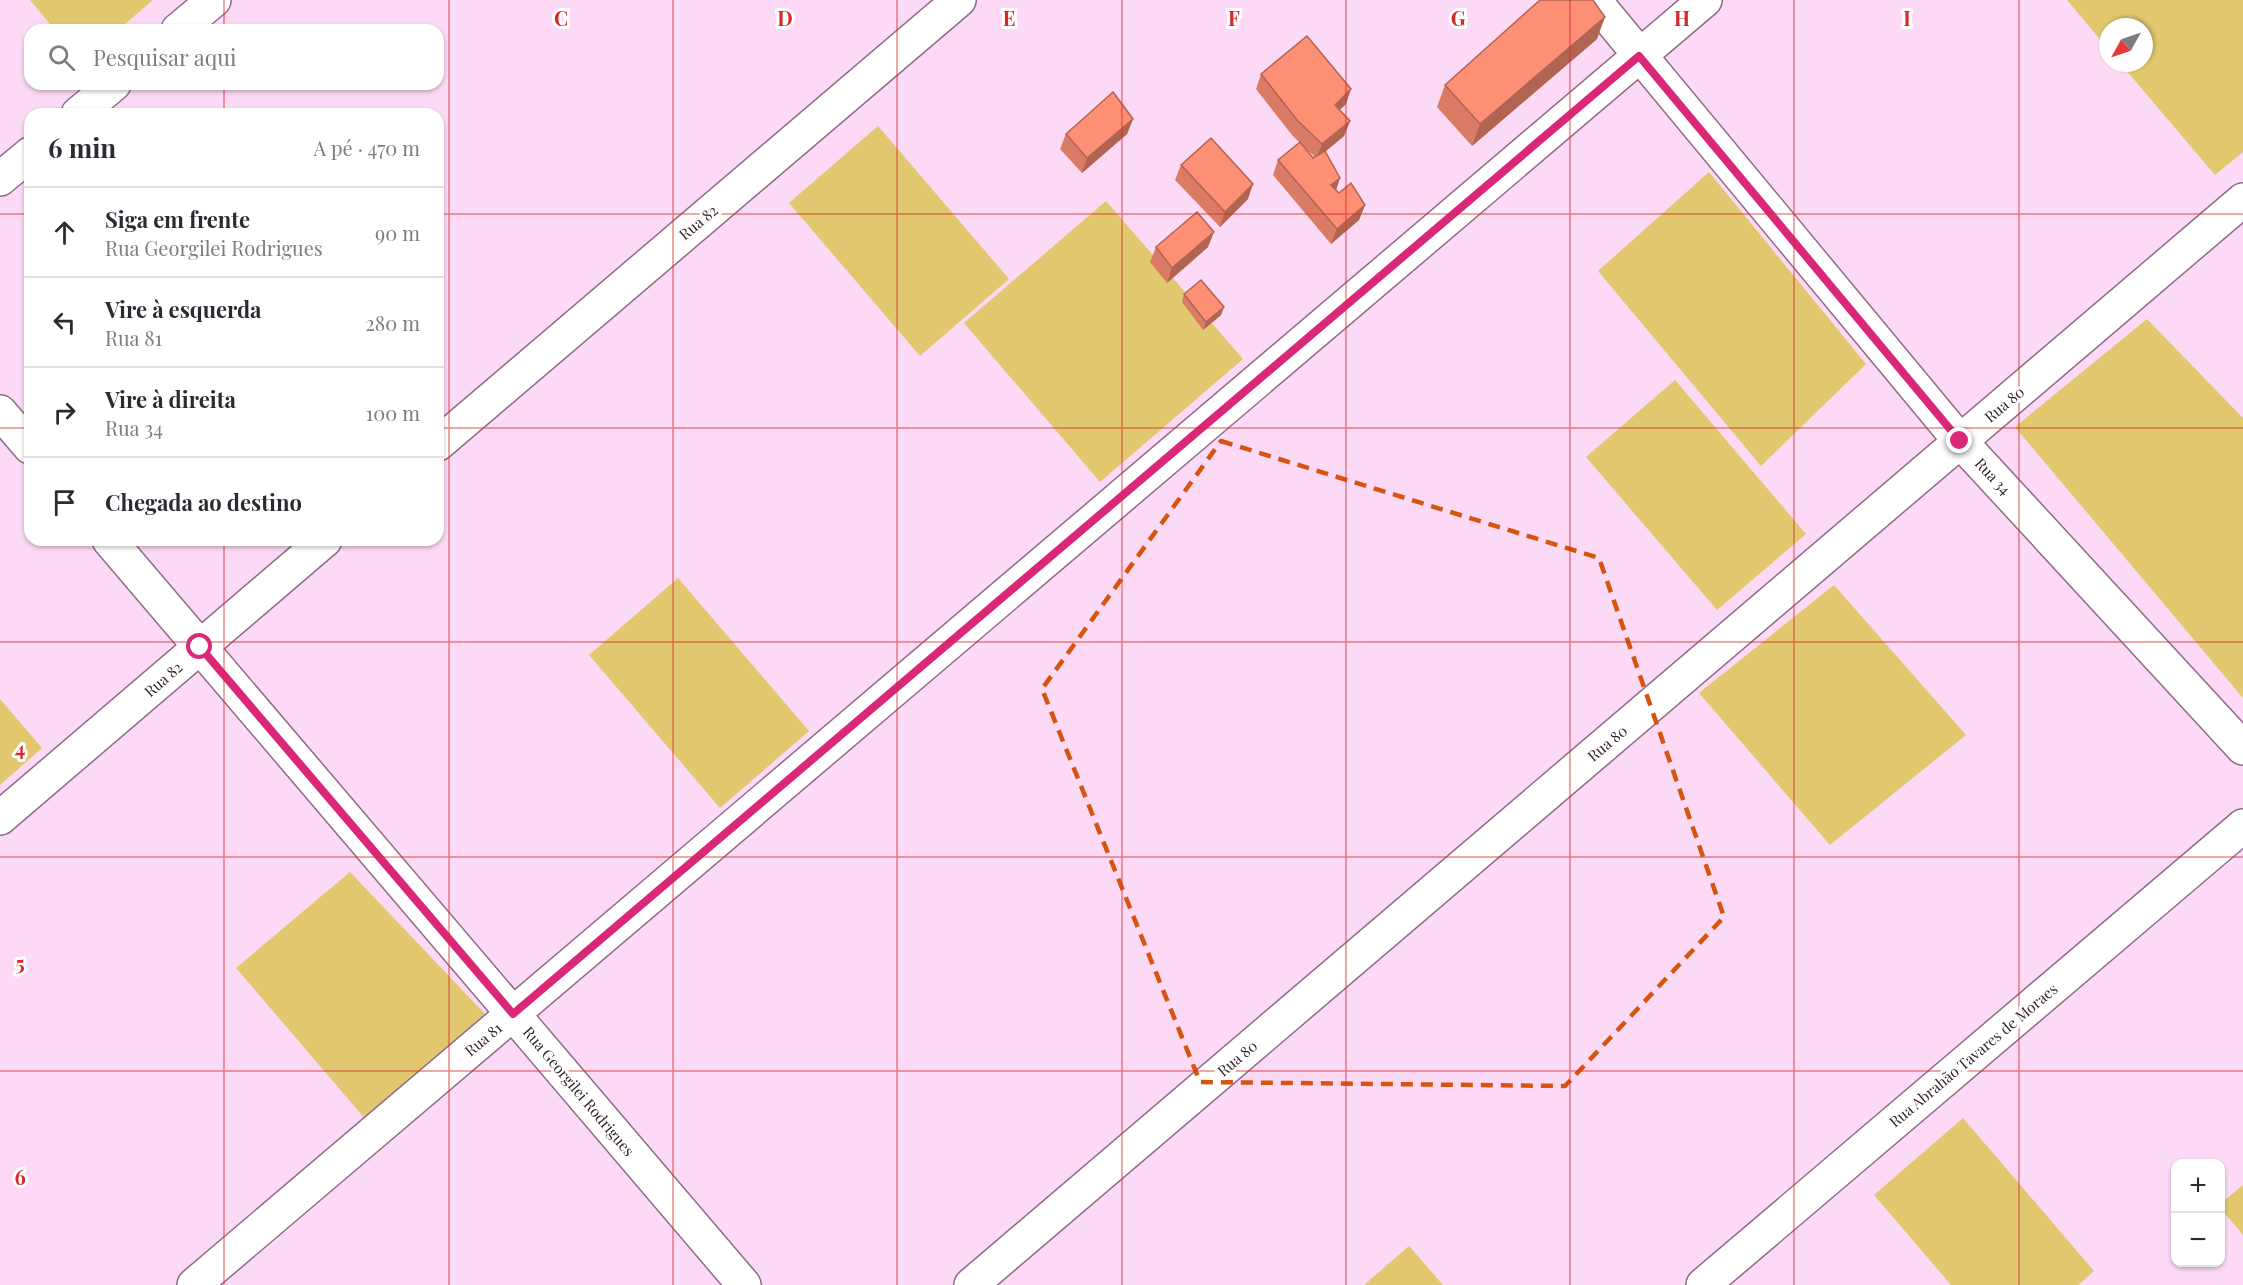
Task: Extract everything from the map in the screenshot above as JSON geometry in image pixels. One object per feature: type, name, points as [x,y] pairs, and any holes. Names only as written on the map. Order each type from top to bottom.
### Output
[{"type":"street","points":[[185,24],[214,0]]},
{"type":"street","name":"Rua 82","points":[[444,439],[958,0]]},
{"type":"street","name":"Rua 34","points":[[1594,0],[1960,441],[2243,748]]},
{"type":"street","name":"Rua 81","points":[[194,1285],[1705,0]]},
{"type":"street","points":[[85,108],[107,90]]},
{"type":"street","points":[[0,179],[24,159]]},
{"type":"street","name":"Rua 80","points":[[971,1285],[2243,200]]},
{"type":"street","points":[[0,412],[24,440]]},
{"type":"street","name":"Rua Georgilei Rodrigues","points":[[114,546],[744,1285]]},
{"type":"street","name":"Rua 82","points":[[0,818],[318,546]]},
{"type":"street","name":"Rua Abrahão Tavares de Moraes","points":[[1703,1285],[2243,826]]},
{"type":"highlighted area","points":[[1221,441],[1599,558],[1724,917],[1565,1086],[1200,1082],[1042,689]]},
{"type":"shaded area","points":[[30,0],[153,0],[125,24],[50,24]]},
{"type":"shaded area","points":[[2067,0],[2243,0],[2243,152],[2215,175],[2128,72],[2153,72],[2153,18],[2099,18],[2099,38]]},
{"type":"shaded area","points":[[878,126],[1009,279],[920,356],[789,203]]},
{"type":"shaded area","points":[[1709,172],[1866,364],[1761,466],[1598,271]]},
{"type":"shaded area","points":[[1106,201],[1243,359],[1100,482],[964,323]]},
{"type":"shaded area","points":[[2147,319],[2243,418],[2243,698],[2015,427]]},
{"type":"shaded area","points":[[1675,380],[1806,534],[1717,610],[1586,457]]},
{"type":"shaded area","points":[[678,578],[809,731],[720,808],[589,655]]},
{"type":"shaded area","points":[[1834,585],[1966,735],[1830,845],[1699,693]]},
{"type":"shaded area","points":[[0,699],[42,748],[0,785]]},
{"type":"shaded area","points":[[350,872],[487,1016],[367,1121],[236,968]]},
{"type":"shaded area","points":[[1963,1118],[2094,1271],[2078,1285],[1951,1285],[1874,1195]]},
{"type":"shaded area","points":[[2243,1185],[2243,1235],[2225,1214],[2225,1200]]},
{"type":"shaded area","points":[[1409,1246],[1443,1285],[1364,1285]]},
{"type":"building","points":[[1540,0],[1593,0],[1605,17],[1480,124],[1445,85]]},
{"type":"building","points":[[1307,36],[1351,89],[1335,105],[1350,121],[1322,144],[1297,120],[1261,74]]},
{"type":"building","points":[[1113,92],[1133,119],[1087,158],[1066,134]]},
{"type":"building","points":[[1211,138],[1253,184],[1225,212],[1181,165]]},
{"type":"building","points":[[1300,142],[1313,158],[1325,151],[1340,178],[1331,185],[1339,193],[1351,183],[1365,205],[1337,229],[1278,160]]},
{"type":"building","points":[[1197,212],[1214,232],[1172,268],[1156,247]]},
{"type":"building","points":[[1201,280],[1224,307],[1206,322],[1184,294]]},
{"type":"route","points":[[200,647],[513,1014],[1639,56],[1960,441]]}]
